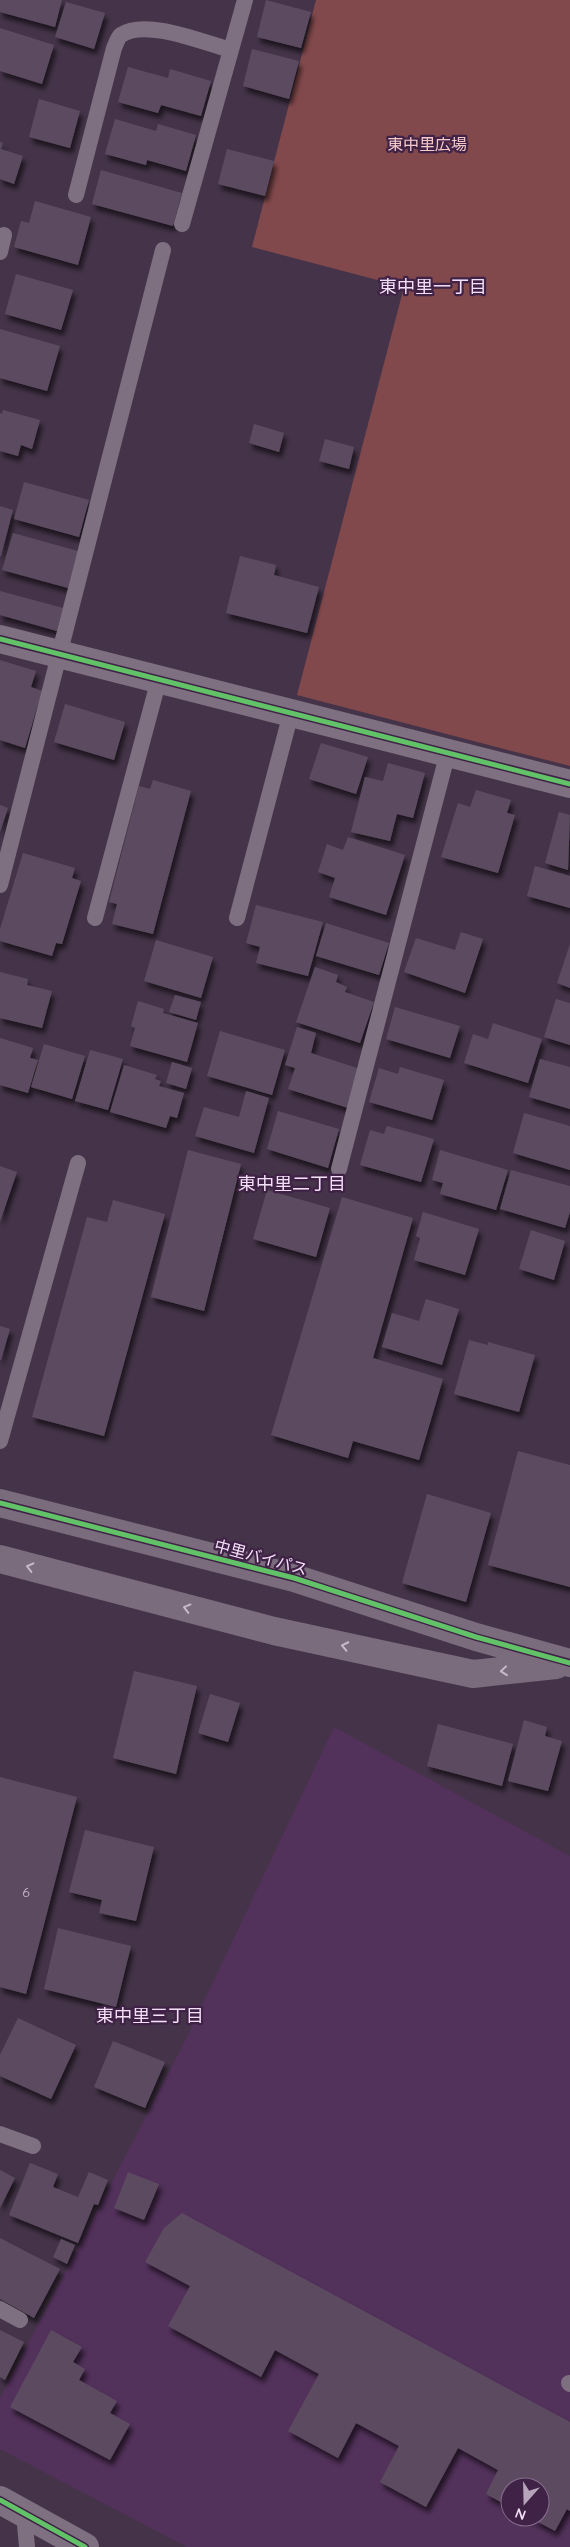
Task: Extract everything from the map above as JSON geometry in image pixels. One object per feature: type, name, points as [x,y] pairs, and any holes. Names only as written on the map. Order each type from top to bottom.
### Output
[{"type":"street","points":[[0,639],[570,784]]},
{"type":"street","name":"中里バイパス","points":[[0,1502],[294,1578],[476,1637],[570,1663]]},
{"type":"street","name":"中里バイパス","points":[[0,1559],[274,1631],[473,1674],[570,1663]]},
{"type":"street","points":[[0,2500],[85,2547]]},
{"type":"lane","points":[[182,224],[245,0]]},
{"type":"lane","points":[[76,195],[114,48],[120,36],[132,30],[148,27],[231,50]]},
{"type":"lane","points":[[0,252],[4,235]]},
{"type":"lane","points":[[0,885],[163,250]]},
{"type":"lane","points":[[94,918],[159,679]]},
{"type":"lane","points":[[237,918],[291,713]]},
{"type":"lane","points":[[340,1169],[448,752]]},
{"type":"lane","points":[[0,1442],[78,1163]]},
{"type":"lane","points":[[0,2134],[33,2146]]},
{"type":"lane","points":[[0,2309],[20,2320]]},
{"type":"lane","points":[[24,2513],[27,2547]]},
{"type":"shaded area","points":[[334,1727],[570,1856],[570,2547],[187,2547],[0,2449],[0,2398],[185,2041]]},
{"type":"green space","name":"東中里広場","points":[[316,0],[570,0],[570,766],[297,695],[404,287],[252,247]]},
{"type":"building","points":[[0,0],[62,0],[55,27],[0,12]]},
{"type":"building","points":[[266,0],[311,12],[301,48],[257,37]]},
{"type":"building","points":[[66,2],[105,13],[94,49],[55,37]]},
{"type":"building","points":[[0,28],[54,45],[42,84],[0,71]]},
{"type":"building","points":[[252,49],[299,61],[289,99],[243,86]]},
{"type":"building","points":[[128,67],[168,78],[170,69],[211,81],[201,116],[161,105],[158,113],[118,102]]},
{"type":"building","points":[[39,99],[80,111],[70,148],[29,137]]},
{"type":"building","points":[[115,119],[156,131],[158,124],[196,135],[186,171],[147,160],[146,165],[105,154]]},
{"type":"building","points":[[0,142],[3,143],[1,149],[23,156],[14,184],[0,179]]},
{"type":"building","points":[[227,149],[274,161],[265,196],[218,184]]},
{"type":"building","points":[[101,170],[182,193],[173,226],[92,204]]},
{"type":"building","points":[[35,201],[91,217],[78,265],[14,247],[21,221],[29,223]]},
{"type":"building","points":[[16,274],[73,290],[61,330],[5,314]]},
{"type":"building","points":[[0,329],[60,346],[47,391],[0,378]]},
{"type":"building","points":[[3,410],[40,420],[32,449],[21,445],[18,456],[0,451],[0,413],[2,414]]},
{"type":"building","points":[[254,424],[284,433],[279,452],[249,443]]},
{"type":"building","points":[[325,439],[354,447],[349,469],[319,461]]},
{"type":"building","points":[[24,482],[89,500],[79,537],[14,519]]},
{"type":"building","points":[[0,506],[13,510],[1,556],[0,556]]},
{"type":"building","points":[[13,533],[78,551],[68,588],[2,570]]},
{"type":"building","points":[[240,556],[276,565],[274,575],[319,587],[307,633],[226,613]]},
{"type":"building","points":[[0,591],[63,608],[57,631],[0,615]]},
{"type":"building","points":[[0,660],[36,671],[31,687],[42,691],[25,748],[0,740]]},
{"type":"building","points":[[65,704],[125,722],[114,760],[54,742]]},
{"type":"building","points":[[321,743],[368,757],[356,794],[309,779]]},
{"type":"building","points":[[388,763],[425,773],[413,818],[397,814],[390,841],[351,832],[365,777],[383,781]]},
{"type":"building","points":[[153,780],[191,791],[153,934],[112,924],[117,904],[109,902],[139,786],[150,789]]},
{"type":"building","points":[[476,790],[511,800],[507,813],[515,815],[498,873],[441,857],[458,803],[470,807]]},
{"type":"building","points":[[0,805],[8,808],[0,832]]},
{"type":"building","points":[[559,812],[570,815],[568,870],[545,863]]},
{"type":"building","points":[[348,837],[405,855],[386,915],[329,897],[335,878],[318,872],[327,844],[343,850]]},
{"type":"building","points":[[23,853],[75,868],[72,878],[81,881],[62,944],[56,943],[52,956],[0,941],[0,929]]},
{"type":"building","points":[[535,866],[570,876],[570,908],[527,896]]},
{"type":"building","points":[[256,905],[323,922],[308,976],[256,963],[260,947],[246,943]]},
{"type":"building","points":[[326,923],[389,943],[379,975],[316,956]]},
{"type":"building","points":[[461,932],[483,939],[465,993],[404,972],[416,938],[455,950]]},
{"type":"building","points":[[156,940],[213,957],[201,998],[144,981]]},
{"type":"building","points":[[570,944],[570,988],[557,983]]},
{"type":"building","points":[[315,967],[338,975],[336,982],[347,987],[345,992],[374,1002],[360,1043],[296,1022]]},
{"type":"building","points":[[0,972],[28,979],[27,985],[52,991],[42,1028],[0,1018]]},
{"type":"building","points":[[175,995],[201,1002],[196,1020],[169,1012]]},
{"type":"building","points":[[556,999],[570,1003],[570,1045],[544,1037]]},
{"type":"building","points":[[138,1001],[164,1009],[163,1013],[198,1023],[187,1062],[130,1046],[135,1028],[131,1026]]},
{"type":"building","points":[[395,1007],[460,1026],[450,1058],[386,1039]]},
{"type":"building","points":[[493,1023],[542,1039],[528,1083],[464,1063],[473,1034],[488,1039]]},
{"type":"building","points":[[297,1027],[316,1033],[311,1053],[360,1069],[348,1108],[288,1089],[295,1068],[285,1065]]},
{"type":"building","points":[[220,1031],[285,1050],[272,1095],[207,1076]]},
{"type":"building","points":[[0,1038],[33,1048],[30,1058],[38,1060],[28,1093],[0,1085]]},
{"type":"building","points":[[44,1044],[85,1056],[72,1099],[31,1087]]},
{"type":"building","points":[[90,1050],[123,1059],[108,1110],[75,1101]]},
{"type":"building","points":[[540,1059],[570,1067],[570,1109],[529,1097]]},
{"type":"building","points":[[172,1062],[192,1068],[186,1089],[166,1083]]},
{"type":"building","points":[[124,1065],[157,1075],[155,1079],[161,1081],[159,1086],[184,1093],[177,1118],[170,1116],[166,1128],[110,1112]]},
{"type":"building","points":[[400,1067],[444,1080],[432,1120],[369,1102],[379,1068],[398,1074]]},
{"type":"building","points":[[246,1091],[269,1098],[254,1153],[195,1136],[204,1107],[239,1117]]},
{"type":"building","points":[[278,1111],[339,1129],[328,1168],[267,1149]]},
{"type":"building","points":[[524,1113],[570,1126],[570,1170],[513,1153]]},
{"type":"building","points":[[387,1126],[434,1139],[421,1182],[360,1165],[370,1130],[384,1134]]},
{"type":"building","points":[[188,1150],[241,1164],[204,1311],[151,1297]]},
{"type":"building","points":[[440,1150],[508,1170],[496,1210],[440,1194],[443,1183],[432,1180]]},
{"type":"building","points":[[0,1166],[17,1172],[0,1222]]},
{"type":"building","points":[[511,1170],[570,1186],[570,1212],[565,1228],[500,1209]]},
{"type":"building","points":[[267,1190],[330,1208],[316,1257],[253,1239]]},
{"type":"building","points":[[342,1197],[413,1218],[373,1358],[443,1379],[419,1460],[353,1441],[348,1458],[271,1435]]},
{"type":"building","points":[[113,1200],[165,1214],[104,1436],[32,1417],[87,1217],[107,1222]]},
{"type":"building","points":[[423,1212],[479,1229],[465,1275],[414,1260],[420,1238],[416,1236]]},
{"type":"building","points":[[531,1230],[565,1241],[554,1280],[519,1269]]},
{"type":"building","points":[[426,1299],[459,1309],[442,1365],[382,1347],[392,1313],[419,1321]]},
{"type":"building","points":[[0,1326],[10,1329],[1,1360],[0,1360]]},
{"type":"building","points":[[469,1340],[488,1345],[488,1342],[535,1355],[519,1412],[454,1394]]},
{"type":"building","points":[[518,1451],[570,1465],[570,1587],[488,1565]]},
{"type":"building","points":[[427,1494],[491,1513],[466,1602],[402,1583]]},
{"type":"building","points":[[134,1671],[197,1686],[176,1774],[113,1758]]},
{"type":"building","points":[[210,1694],[240,1703],[228,1742],[198,1733]]},
{"type":"building","points":[[524,1720],[547,1727],[545,1736],[562,1741],[548,1791],[508,1781]]},
{"type":"building","points":[[438,1724],[513,1744],[502,1786],[427,1766]]},
{"type":"building","points":[[0,1777],[77,1797],[26,1994],[0,1987]]},
{"type":"building","points":[[85,1830],[154,1847],[136,1921],[99,1913],[102,1900],[69,1892]]},
{"type":"building","points":[[58,1928],[131,1946],[116,2007],[44,1989]]},
{"type":"building","points":[[18,2018],[76,2045],[51,2099],[0,2076],[0,2055]]},
{"type":"building","points":[[113,2041],[165,2062],[145,2108],[94,2087]]},
{"type":"building","points":[[30,2163],[58,2174],[53,2187],[78,2197],[89,2172],[108,2180],[98,2205],[94,2204],[78,2243],[9,2215]]},
{"type":"building","points":[[0,2170],[15,2178],[0,2208]]},
{"type":"building","points":[[128,2172],[159,2184],[144,2220],[114,2208]]},
{"type":"building","points":[[182,2213],[570,2422],[570,2511],[567,2509],[555,2531],[548,2527],[550,2527],[550,2477],[500,2477],[500,2502],[486,2494],[498,2470],[458,2448],[426,2507],[380,2482],[399,2446],[356,2423],[338,2458],[288,2431],[319,2374],[275,2350],[261,2377],[168,2326],[190,2286],[145,2262],[164,2228]]},
{"type":"building","points":[[0,2238],[60,2269],[34,2318],[0,2299]]},
{"type":"building","points":[[61,2239],[75,2245],[67,2264],[53,2257]]},
{"type":"building","points":[[0,2330],[24,2342],[5,2380],[0,2377]]},
{"type":"building","points":[[51,2330],[82,2347],[73,2362],[85,2369],[79,2380],[117,2401],[110,2413],[130,2424],[110,2460],[10,2407]]},
{"type":"cycle path","points":[[0,639],[570,784]]},
{"type":"cycle path","points":[[0,1503],[294,1578],[476,1637],[570,1663]]},
{"type":"cycle path","points":[[0,2500],[85,2547]]},
{"type":"district","name":"東中里一丁目","points":[[433,287]]},
{"type":"district","name":"東中里二丁目","points":[[292,1184]]},
{"type":"district","name":"東中里三丁目","points":[[150,2016]]}]
